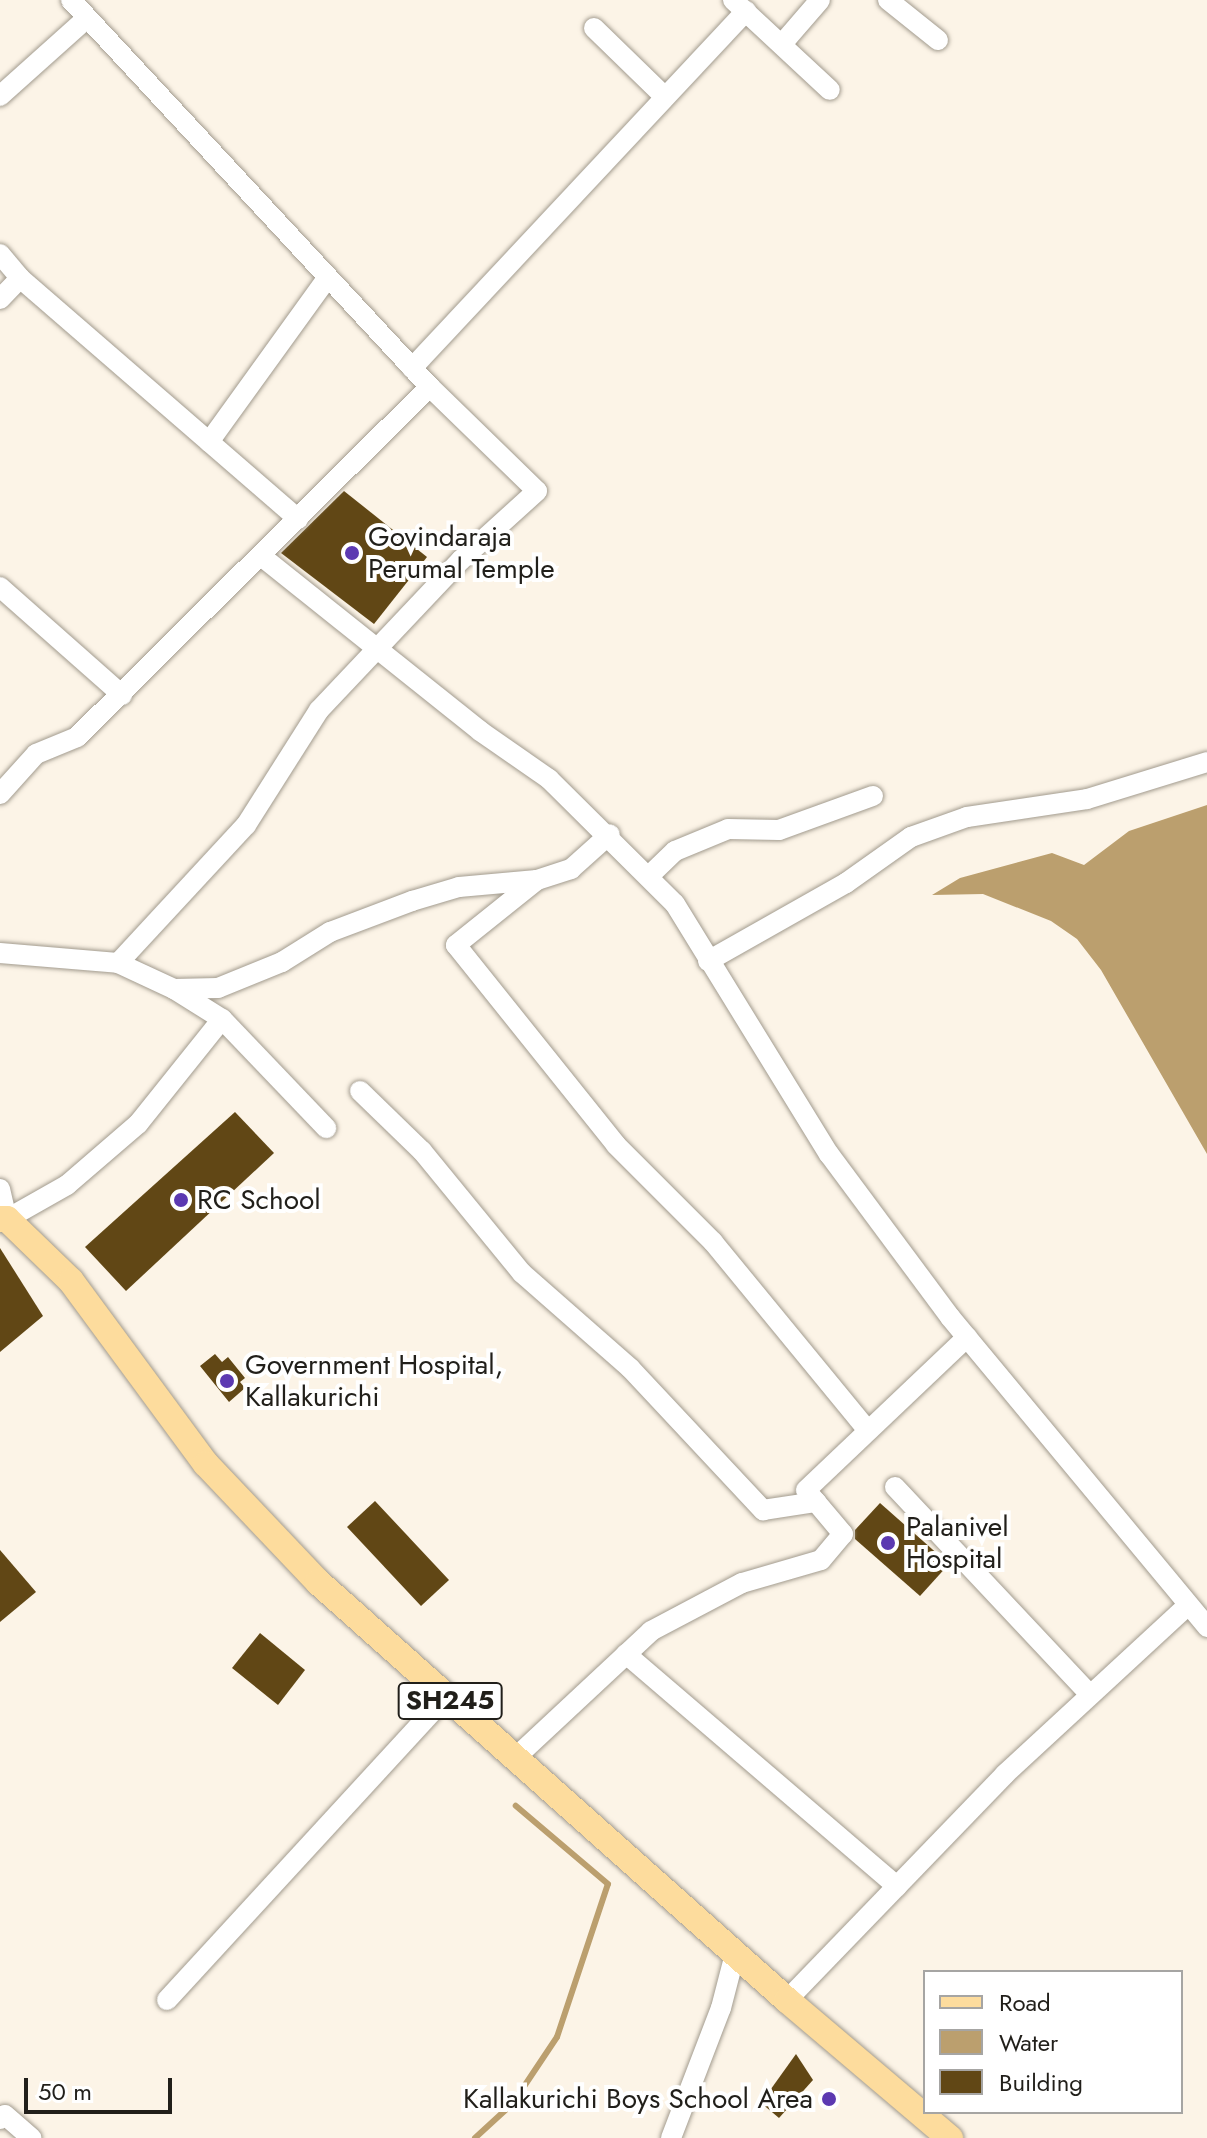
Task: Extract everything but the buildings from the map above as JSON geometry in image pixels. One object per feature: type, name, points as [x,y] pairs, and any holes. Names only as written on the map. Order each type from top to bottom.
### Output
[{"type":"main road","name":"SH245","points":[[4,1219],[71,1281],[206,1464],[318,1582],[787,2000],[950,2138]]},
{"type":"street","points":[[71,0],[430,387],[537,491],[461,560],[381,651],[319,710],[246,825],[118,963]]},
{"type":"street","points":[[782,44],[820,0]]},
{"type":"street","points":[[888,0],[938,40]]},
{"type":"street","points":[[412,368],[665,97],[740,5],[830,90]]},
{"type":"street","points":[[0,96],[87,18]]},
{"type":"street","points":[[594,28],[665,97]]},
{"type":"street","points":[[0,254],[20,278],[298,519]]},
{"type":"street","points":[[209,442],[328,277]]},
{"type":"street","points":[[0,299],[20,278]]},
{"type":"street","points":[[0,794],[36,754],[77,737],[122,695],[430,387]]},
{"type":"street","points":[[261,556],[480,731],[549,779],[610,834],[675,904],[829,1154],[967,1337],[1207,1627]]},
{"type":"street","points":[[0,587],[122,695]]},
{"type":"street","points":[[708,961],[846,883],[911,837],[967,817],[1087,799],[1207,762]]},
{"type":"street","points":[[649,876],[675,851],[728,829],[779,830],[873,796]]},
{"type":"street","points":[[174,989],[218,988],[282,962],[330,932],[412,901],[459,887],[537,880],[571,869],[610,834]]},
{"type":"street","points":[[537,880],[456,945],[616,1145],[713,1242],[868,1431]]},
{"type":"street","points":[[0,953],[118,963],[174,989],[222,1019],[326,1128]]},
{"type":"street","points":[[0,1189],[4,1219],[67,1185],[138,1124],[222,1019]]},
{"type":"street","points":[[360,1091],[422,1151],[522,1273],[630,1368],[763,1510],[816,1502]]},
{"type":"street","points":[[515,1758],[651,1631],[742,1583],[821,1560],[843,1534],[806,1490],[967,1337]]},
{"type":"street","points":[[895,1487],[1090,1695]]},
{"type":"street","points":[[787,2000],[1005,1774],[1188,1605]]},
{"type":"street","points":[[626,1654],[897,1886]]},
{"type":"street","points":[[167,2000],[446,1697]]},
{"type":"street","points":[[671,2138],[721,2008],[735,1954]]},
{"type":"street","points":[[0,2119],[5,2115],[31,2138]]},
{"type":"water","points":[[1207,805],[1207,1154],[1101,970],[1077,939],[1051,921],[983,894],[932,895],[960,878],[1052,853],[1084,865],[1129,831]]},
{"type":"waterway","points":[[475,2138],[513,2103],[557,2037],[608,1884],[516,1806]]},
{"type":"place","name":"Govindaraja Perumal Temple","points":[[352,553]]},
{"type":"place","name":"RC School","points":[[181,1200]]},
{"type":"place","name":"Government Hospital, Kallakurichi","points":[[227,1381]]},
{"type":"place","name":"Palanivel Hospital","points":[[888,1543]]},
{"type":"place","name":"Kallakurichi Boys School Area","points":[[829,2099]]}]
